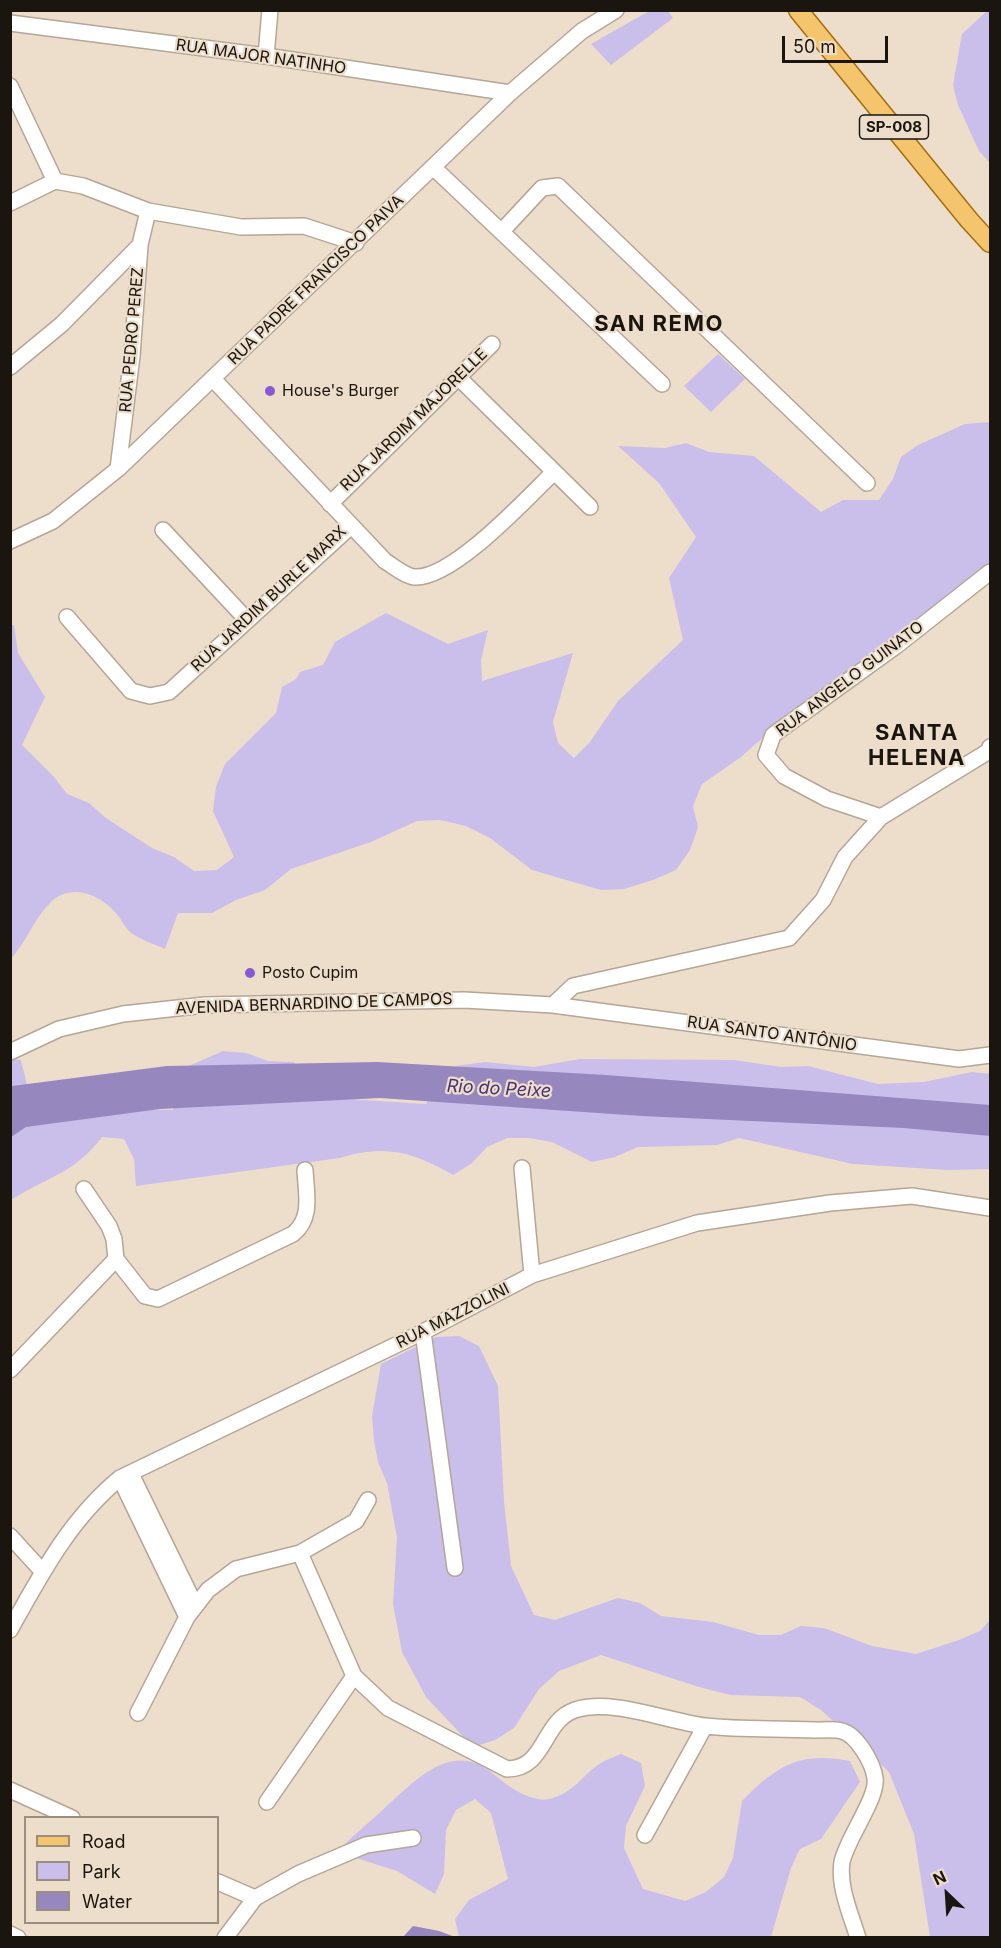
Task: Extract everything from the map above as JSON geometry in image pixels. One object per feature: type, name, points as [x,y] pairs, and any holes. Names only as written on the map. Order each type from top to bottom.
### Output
[{"type":"main road","name":"SP-008","points":[[798,10],[990,243]]},
{"type":"street","points":[[266,57],[270,10]]},
{"type":"street","name":"RUA PADRE FRANCISCO PAIVA","points":[[10,541],[52,521],[118,469],[510,93],[582,31],[616,10]]},
{"type":"street","name":"RUA MAJOR NATINHO","points":[[10,23],[266,57],[510,93]]},
{"type":"street","points":[[10,86],[55,181]]},
{"type":"street","points":[[434,168],[662,384]]},
{"type":"street","points":[[10,203],[55,181],[83,186],[148,212],[242,227],[304,226],[356,243]]},
{"type":"street","points":[[502,231],[542,188],[558,186],[867,483]]},
{"type":"street","name":"RUA PEDRO PEREZ","points":[[118,469],[132,356],[140,245],[148,212]]},
{"type":"street","points":[[10,367],[62,324],[140,245]]},
{"type":"street","name":"RUA JARDIM MAJORELLE","points":[[333,500],[492,344]]},
{"type":"street","points":[[459,378],[590,507]]},
{"type":"street","name":"RUA JARDIM BURLE MARX","points":[[67,617],[131,692],[150,696],[169,693],[351,526],[333,500],[213,379]]},
{"type":"street","points":[[351,526],[385,561],[413,577],[435,574],[456,563],[554,472]]},
{"type":"street","points":[[163,530],[247,620]]},
{"type":"street","name":"RUA ANGELO GUINATO","points":[[880,816],[827,799],[784,776],[766,755],[773,735],[896,646],[990,572]]},
{"type":"street","points":[[553,1005],[573,986],[789,938],[824,900],[845,857],[880,816],[990,750]]},
{"type":"street","name":"AVENIDA BERNARDINO DE CAMPOS","points":[[10,1052],[59,1029],[123,1014],[205,1005],[464,1000],[553,1005]]},
{"type":"street","name":"RUA SANTO ANTÔNIO","points":[[553,1005],[959,1059],[990,1055]]},
{"type":"street","points":[[522,1168],[532,1275]]},
{"type":"street","points":[[84,1189],[109,1226],[114,1239],[116,1259],[145,1296],[158,1299],[293,1234],[301,1228],[307,1213],[305,1170]]},
{"type":"street","name":"RUA MAZZOLINI","points":[[10,1630],[42,1571],[81,1514],[126,1476],[423,1332],[532,1275],[697,1223],[797,1208],[912,1196],[990,1208]]},
{"type":"street","points":[[10,1370],[116,1259]]},
{"type":"street","points":[[423,1332],[455,1568]]},
{"type":"street","points":[[126,1476],[191,1611]]},
{"type":"street","points":[[138,1713],[191,1611],[208,1590],[236,1569],[300,1553],[356,1521],[368,1500]]},
{"type":"street","points":[[10,1536],[42,1571]]},
{"type":"street","points":[[300,1553],[354,1676],[388,1708],[507,1769],[519,1769],[534,1760],[557,1722],[573,1710],[598,1705],[705,1726],[844,1731],[863,1748],[876,1779],[870,1800],[848,1844],[842,1864],[842,1883],[858,1938]]},
{"type":"street","points":[[267,1802],[354,1676]]},
{"type":"street","points":[[645,1835],[705,1726]]},
{"type":"street","points":[[10,1790],[68,1816]]},
{"type":"street","points":[[225,1938],[255,1898],[298,1874],[366,1845],[413,1838]]},
{"type":"street","points":[[219,1881],[255,1898]]},
{"type":"street","points":[[10,1934],[18,1938]]},
{"type":"green space","points":[[651,10],[668,11],[673,18],[611,65],[591,44]]},
{"type":"green space","points":[[988,10],[990,11],[990,163],[979,151],[958,105],[953,85],[962,34]]},
{"type":"green space","points":[[718,354],[745,379],[711,412],[684,386]]},
{"type":"green space","points":[[990,422],[990,564],[884,655],[774,728],[741,757],[702,784],[693,806],[698,827],[690,850],[676,870],[624,889],[601,890],[532,870],[490,838],[466,826],[440,820],[417,821],[371,842],[291,869],[265,890],[236,900],[212,913],[178,913],[165,949],[131,933],[114,911],[100,899],[83,893],[66,893],[44,909],[11,959],[11,625],[14,625],[18,653],[45,697],[22,745],[54,777],[67,794],[89,803],[106,818],[152,848],[174,857],[194,871],[217,870],[234,857],[213,811],[216,787],[225,764],[276,713],[282,687],[296,679],[300,672],[323,665],[335,642],[386,613],[448,644],[488,630],[481,660],[482,681],[573,653],[553,722],[558,743],[574,758],[590,742],[618,701],[683,640],[669,578],[696,537],[659,483],[618,446],[665,448],[686,443],[709,452],[754,456],[821,512],[843,500],[879,500],[893,479],[901,457],[918,445],[965,424]]},
{"type":"green space","points":[[223,1051],[246,1053],[268,1061],[293,1062],[312,1075],[324,1095],[347,1099],[426,1104],[438,1080],[456,1066],[485,1062],[534,1067],[580,1059],[734,1060],[781,1067],[808,1066],[878,1084],[924,1082],[972,1072],[990,1074],[990,1169],[948,1170],[853,1164],[739,1138],[717,1145],[638,1147],[615,1157],[592,1162],[552,1142],[529,1138],[507,1138],[487,1147],[472,1163],[453,1175],[412,1156],[385,1151],[136,1186],[134,1159],[124,1139],[102,1137],[71,1167],[11,1200],[11,1059],[21,1060],[27,1085],[57,1107],[173,1110],[182,1069]]},
{"type":"green space","points":[[459,1336],[479,1346],[498,1386],[504,1501],[511,1566],[534,1615],[555,1620],[618,1598],[640,1603],[661,1616],[713,1622],[759,1635],[781,1635],[801,1626],[824,1628],[872,1646],[916,1654],[980,1631],[990,1620],[990,1937],[930,1937],[914,1834],[889,1772],[821,1710],[800,1697],[731,1695],[601,1655],[559,1671],[539,1689],[514,1728],[495,1740],[473,1747],[426,1697],[402,1652],[393,1604],[397,1537],[387,1483],[378,1462],[372,1416],[381,1364],[436,1337]]},
{"type":"green space","points":[[621,1754],[641,1763],[645,1786],[626,1826],[624,1848],[643,1889],[685,1901],[706,1892],[724,1877],[733,1858],[742,1801],[778,1770],[803,1760],[832,1758],[850,1761],[860,1782],[821,1839],[800,1849],[791,1868],[771,1937],[459,1937],[455,1919],[469,1900],[508,1879],[491,1813],[475,1799],[456,1810],[446,1830],[444,1874],[435,1894],[397,1871],[353,1857],[344,1845],[415,1781],[440,1765],[453,1761],[467,1761],[481,1766],[514,1789],[543,1800],[565,1793],[601,1763]]},
{"type":"water","name":"Rio do Peixe","points":[[377,1062],[606,1075],[990,1105],[990,1136],[904,1128],[642,1116],[380,1098],[160,1109],[26,1127],[11,1137],[12,1086],[167,1066]]},
{"type":"water","points":[[413,1926],[439,1931],[455,1937],[403,1937]]},
{"type":"place","name":"House's Burger","points":[[270,391]]},
{"type":"place","name":"Posto Cupim","points":[[250,973]]},
{"type":"district","name":"SAN REMO","points":[[659,324]]},
{"type":"district","name":"SANTA HELENA","points":[[917,746]]}]
